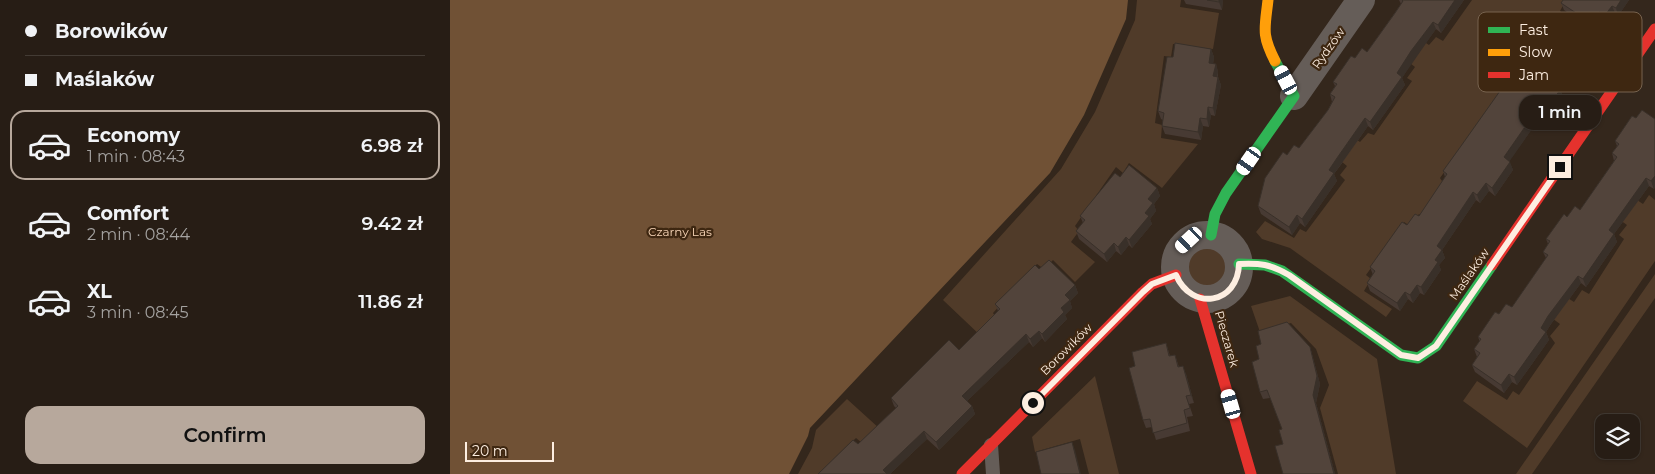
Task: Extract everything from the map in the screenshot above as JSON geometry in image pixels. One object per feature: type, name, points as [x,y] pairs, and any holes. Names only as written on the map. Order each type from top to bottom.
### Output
[{"type":"street","points":[[1211,235],[1215,214],[1226,193],[1294,96],[1268,47],[1264,33],[1268,0]]},
{"type":"street","name":"Rydzów","points":[[1294,96],[1361,0]]},
{"type":"street","name":"Maślaków","points":[[1642,48],[1655,29]]},
{"type":"street","name":"Maślaków","points":[[1239,264],[1264,264],[1274,267],[1289,275],[1401,355],[1418,358],[1436,346],[1611,92]]},
{"type":"street","points":[[1201,235],[1211,235],[1225,240],[1234,249],[1239,264],[1239,273],[1234,285],[1225,294],[1213,299],[1200,298],[1189,294],[1180,284],[1176,275],[1176,260],[1180,248],[1189,240],[1201,235]]},
{"type":"street","name":"Borowików","points":[[962,474],[1143,292],[1152,284],[1176,275]]},
{"type":"street","name":"Pieczarek","points":[[1200,298],[1251,474]]},
{"type":"lane","points":[[991,444],[993,474]]},
{"type":"shaded area","points":[[1137,0],[1181,0],[1180,7],[1219,13],[1213,49],[1173,44],[1171,57],[1164,56],[1155,123],[1162,125],[1161,138],[1198,144],[1162,188],[1129,163],[1123,173],[1116,167],[1075,226],[1079,231],[1071,242],[1095,262],[1075,282],[1053,260],[1044,269],[1037,264],[993,313],[996,318],[1001,355],[943,300],[1061,169],[1095,112],[1135,20]]},
{"type":"shaded area","points":[[1472,0],[1566,0],[1560,11],[1561,12],[1478,12],[1478,92],[1501,92],[1440,178],[1444,184],[1447,234],[1419,214],[1410,226],[1404,222],[1366,275],[1371,279],[1364,291],[1392,309],[1386,317],[1290,248],[1262,239],[1256,232],[1265,221],[1294,238],[1300,229],[1306,232],[1345,180],[1340,175],[1347,166],[1321,145],[1335,124],[1360,142],[1368,133],[1374,135],[1412,81],[1407,78],[1415,67],[1389,47],[1403,28],[1429,45],[1436,37],[1443,41]]},
{"type":"shaded area","points":[[1613,184],[1643,204],[1649,195],[1655,200],[1655,261],[1527,448],[1463,401],[1477,381],[1507,400],[1513,391],[1519,395],[1555,343],[1550,336],[1560,324],[1530,302],[1544,283],[1574,302],[1582,290],[1589,294],[1624,239],[1619,235],[1627,225],[1599,205]]},
{"type":"shaded area","points":[[1202,244],[1210,244],[1222,250],[1228,266],[1222,282],[1210,288],[1202,288],[1190,282],[1184,270],[1184,262],[1190,250]]},
{"type":"shaded area","points":[[1655,274],[1655,298],[1532,474],[1516,474]]},
{"type":"shaded area","points":[[1290,296],[1377,359],[1396,474],[1338,474],[1320,408],[1329,385],[1316,349],[1291,323],[1260,332],[1251,306]]},
{"type":"shaded area","points":[[1095,376],[1119,474],[1089,474],[1080,439],[1035,452],[1032,437]]},
{"type":"shaded area","points":[[847,399],[902,449],[862,443],[856,438],[819,474],[798,474],[812,448],[816,430]]},
{"type":"green space","name":"Czarny Las","points":[[450,0],[1128,0],[1126,19],[1084,115],[1050,173],[810,428],[808,436],[789,474],[450,474]]},
{"type":"building","points":[[1402,0],[1455,0],[1438,25],[1433,22],[1411,51],[1397,73],[1402,77],[1370,122],[1365,118],[1329,170],[1334,173],[1302,219],[1297,215],[1289,227],[1258,206],[1265,178],[1283,152],[1287,155],[1294,145],[1299,148],[1328,110],[1335,97],[1330,94],[1337,84],[1333,82],[1351,56],[1355,58],[1362,48],[1367,52]]},
{"type":"building","points":[[1563,0],[1621,0],[1616,8],[1612,6],[1607,12],[1574,12],[1561,3]]},
{"type":"building","points":[[1175,43],[1211,49],[1209,63],[1216,64],[1213,76],[1218,77],[1213,108],[1208,107],[1207,119],[1200,118],[1198,132],[1162,126],[1164,113],[1158,111],[1167,57],[1173,57]]},
{"type":"building","points":[[1499,92],[1559,92],[1542,116],[1536,111],[1504,157],[1510,162],[1492,188],[1486,183],[1477,195],[1473,192],[1437,246],[1442,250],[1435,260],[1438,262],[1421,287],[1417,285],[1410,295],[1405,292],[1397,303],[1367,283],[1375,271],[1370,267],[1402,222],[1407,225],[1415,214],[1419,216],[1447,174],[1443,171]]},
{"type":"building","points":[[1642,110],[1655,119],[1655,176],[1651,181],[1646,178],[1609,230],[1614,234],[1583,279],[1578,276],[1548,316],[1541,328],[1546,332],[1514,377],[1509,374],[1501,385],[1472,365],[1480,353],[1474,349],[1481,339],[1478,337],[1495,312],[1499,314],[1506,304],[1512,307],[1548,255],[1543,252],[1550,241],[1546,239],[1564,214],[1567,217],[1575,206],[1580,210],[1617,157],[1612,153],[1619,144],[1615,141],[1632,116],[1636,118]]},
{"type":"building","points":[[1129,165],[1157,188],[1148,199],[1153,203],[1145,213],[1149,216],[1129,240],[1126,237],[1118,247],[1114,243],[1104,254],[1076,231],[1085,220],[1080,216],[1115,173],[1120,177]]},
{"type":"building","points":[[1049,260],[1075,285],[1065,295],[1070,300],[1061,308],[1064,312],[1042,334],[1039,331],[1030,339],[1026,334],[962,396],[972,406],[936,442],[924,431],[883,470],[887,474],[818,474],[853,440],[858,444],[898,406],[891,398],[949,340],[959,350],[1000,309],[995,304],[1035,265],[1039,269]]},
{"type":"building","points":[[1287,322],[1310,347],[1317,376],[1313,395],[1334,474],[1283,474],[1275,446],[1283,444],[1279,430],[1282,429],[1267,390],[1260,392],[1252,362],[1259,359],[1256,346],[1261,344],[1258,331]]},
{"type":"building","points":[[1166,343],[1169,356],[1175,355],[1178,367],[1183,366],[1191,395],[1186,396],[1190,408],[1184,410],[1187,423],[1153,433],[1150,419],[1143,420],[1129,368],[1135,366],[1132,352]]},
{"type":"building","points":[[1072,442],[1080,474],[1041,474],[1036,452]]},
{"type":"traffic: fast","points":[[1211,235],[1215,214],[1226,193],[1294,96],[1275,61]]},
{"type":"traffic: fast","points":[[1239,264],[1265,265],[1282,271],[1401,355],[1418,358],[1436,346],[1492,265]]},
{"type":"traffic: slow","points":[[1268,0],[1265,31],[1275,61]]},
{"type":"traffic: jam","points":[[1642,48],[1655,29]]},
{"type":"traffic: jam","points":[[1492,265],[1611,92]]},
{"type":"traffic: jam","points":[[962,474],[1143,292],[1152,284],[1176,275]]},
{"type":"traffic: jam","points":[[1200,299],[1251,474]]},
{"type":"route","points":[[1033,403],[1152,284],[1176,275],[1180,284],[1189,294],[1200,298],[1213,299],[1225,294],[1234,285],[1239,273],[1239,264],[1264,264],[1274,267],[1289,275],[1401,355],[1418,358],[1436,346],[1560,167]]}]
